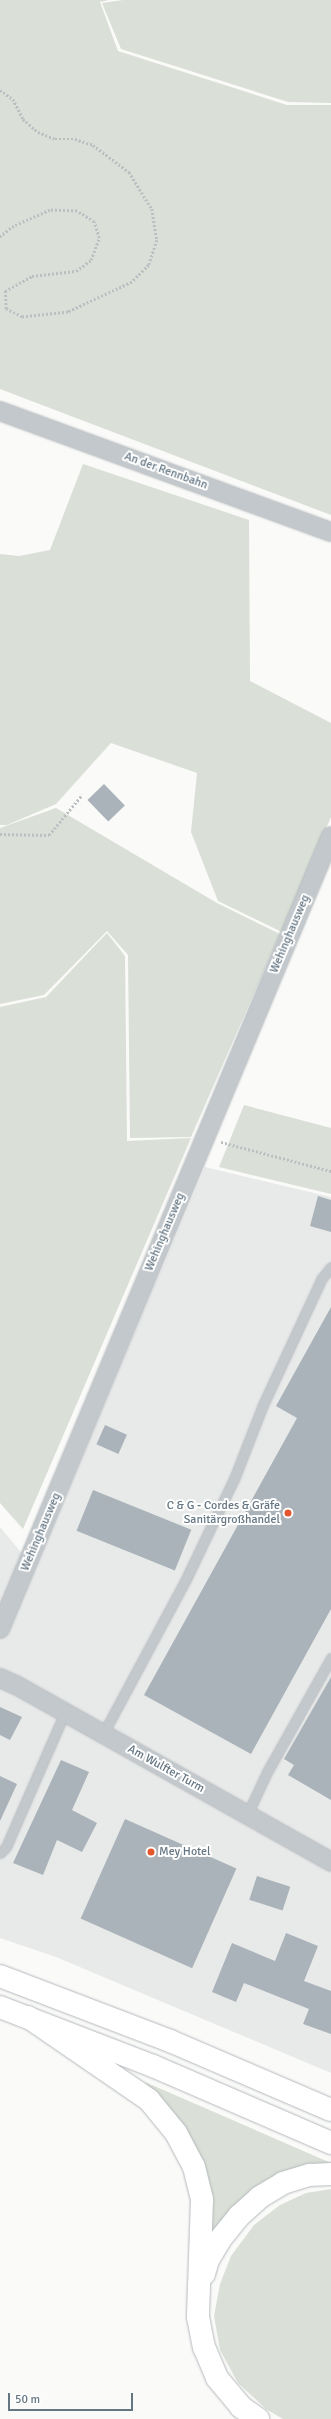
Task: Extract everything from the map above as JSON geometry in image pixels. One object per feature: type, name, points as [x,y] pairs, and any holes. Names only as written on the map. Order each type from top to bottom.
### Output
[{"type":"highway","points":[[0,1976],[170,2042],[331,2110]]},
{"type":"highway","points":[[0,2007],[153,2066],[331,2143]]},
{"type":"highway","points":[[28,2017],[149,2100],[176,2133],[194,2167],[202,2200],[198,2317],[204,2347],[217,2378],[241,2407],[258,2419]]},
{"type":"highway","points":[[199,2286],[208,2260],[222,2237],[239,2216],[260,2197],[283,2183],[310,2175],[331,2174]]},
{"type":"street","name":"An der Rennbahn","points":[[0,411],[331,532]]},
{"type":"street","name":"Wehinghausweg","points":[[0,1629],[331,836]]},
{"type":"street","name":"Am Wulfter Turm","points":[[0,1678],[65,1712],[331,1862]]},
{"type":"lane","points":[[103,1734],[186,1579],[234,1479],[262,1407],[322,1278],[331,1266]]},
{"type":"lane","points":[[247,1815],[267,1772],[331,1658]]},
{"type":"lane","points":[[0,1853],[6,1847],[65,1712]]},
{"type":"path","points":[[0,90],[13,100],[23,119],[38,132],[55,139],[75,139],[93,145],[129,172],[152,208],[157,240],[149,265],[132,282],[68,312],[22,318],[6,309],[5,291],[32,276],[76,271],[91,260],[99,238],[94,222],[77,211],[50,210],[14,226],[0,237]]},
{"type":"path","points":[[0,834],[49,835],[82,795]]},
{"type":"path","points":[[205,1138],[331,1171]]},
{"type":"shaded area","points":[[0,0],[109,0],[100,2],[118,51],[287,105],[331,105],[331,515],[0,389]]},
{"type":"shaded area","points":[[123,0],[331,0],[331,103],[288,102],[121,49],[102,3]]},
{"type":"shaded area","points":[[83,464],[249,520],[250,681],[331,723],[331,817],[282,932],[218,901],[191,832],[197,773],[111,743],[56,804],[7,825],[0,825],[0,554],[19,556],[50,550]]},
{"type":"shaded area","points":[[56,808],[217,903],[280,934],[191,1137],[130,1138],[128,955],[107,931],[44,995],[0,1004],[0,828]]},
{"type":"shaded area","points":[[107,933],[125,956],[127,1141],[191,1138],[23,1529],[0,1503],[0,1007],[46,997]]},
{"type":"shaded area","points":[[244,1105],[331,1128],[331,1194],[219,1167]]},
{"type":"shaded area","points":[[205,1167],[331,1197],[331,2073],[56,1957],[0,1938],[0,1527],[35,1569]]},
{"type":"shaded area","points":[[145,2082],[331,2163],[307,2169],[205,2257],[182,2126]]},
{"type":"shaded area","points":[[331,2189],[331,2419],[283,2419],[266,2409],[238,2383],[220,2350],[214,2316],[220,2284],[231,2256],[254,2225],[280,2205],[306,2193]]},
{"type":"building","points":[[104,784],[125,806],[108,822],[87,800]]},
{"type":"building","points":[[318,1196],[331,1200],[331,1232],[310,1226]]},
{"type":"building","name":"C & G - Cordes & Gräfe Sanitärgroßhandel","points":[[331,1307],[331,1609],[251,1754],[144,1695],[297,1418],[276,1406]]},
{"type":"building","points":[[105,1425],[127,1435],[118,1454],[96,1444]]},
{"type":"building","points":[[93,1490],[191,1530],[175,1571],[77,1531]]},
{"type":"building","points":[[331,1677],[331,1800],[288,1775],[294,1765],[284,1759]]},
{"type":"building","points":[[0,1707],[22,1717],[10,1740],[0,1735]]},
{"type":"building","points":[[61,1760],[89,1772],[72,1810],[97,1823],[82,1852],[57,1840],[43,1875],[13,1863]]},
{"type":"building","points":[[0,1776],[17,1784],[0,1821]]},
{"type":"building","points":[[125,1819],[236,1869],[192,1968],[81,1919]]},
{"type":"building","points":[[257,1876],[290,1887],[283,1911],[249,1900]]},
{"type":"building","points":[[286,1933],[318,1946],[304,1981],[331,1991],[331,2034],[303,2024],[309,2009],[244,1983],[236,2002],[212,1992],[232,1943],[275,1961]]},
{"type":"place","name":"C & G - Cordes & Gräfe Sanitärgroßhandel","points":[[288,1513]]},
{"type":"place","name":"Mey Hotel","points":[[151,1852]]}]
